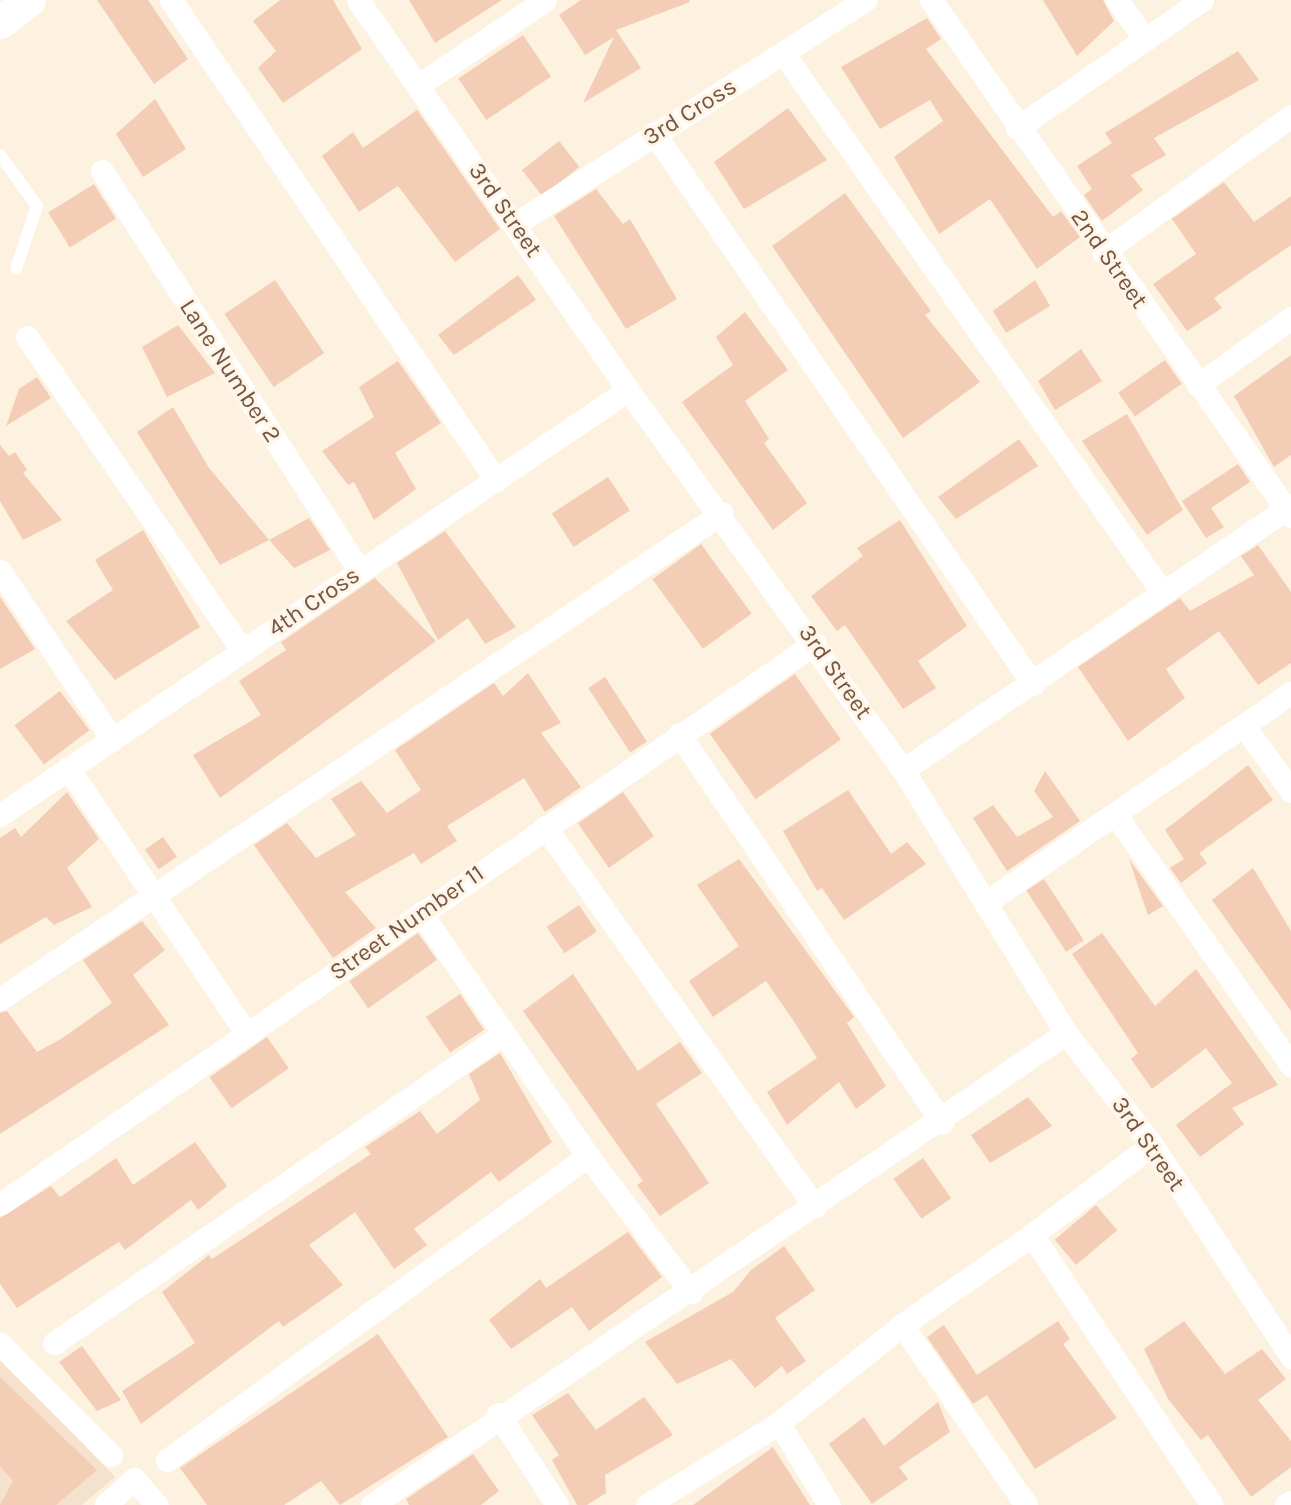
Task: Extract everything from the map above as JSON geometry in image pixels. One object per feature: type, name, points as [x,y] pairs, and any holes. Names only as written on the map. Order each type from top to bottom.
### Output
[{"type":"main road","points":[[0,22],[29,0]]},
{"type":"street","points":[[171,0],[496,480]]},
{"type":"street","name":"3rd Street","points":[[359,0],[628,390],[722,513],[903,770],[1066,1033],[1152,1145],[1291,1357]]},
{"type":"street","points":[[419,85],[545,0]]},
{"type":"street","name":"3rd Cross","points":[[515,224],[864,0]]},
{"type":"street","name":"2nd Street","points":[[931,0],[1103,252],[1289,510]]},
{"type":"street","points":[[1117,0],[1145,40]]},
{"type":"street","points":[[1017,128],[1202,0]]},
{"type":"street","points":[[783,53],[1163,593]]},
{"type":"street","points":[[1103,252],[1291,116]]},
{"type":"street","points":[[654,133],[1033,684]]},
{"type":"street","name":"Lane Number 2","points":[[102,171],[360,571]]},
{"type":"street","points":[[1198,385],[1291,318]]},
{"type":"street","points":[[27,337],[242,650]]},
{"type":"street","name":"4th Cross","points":[[0,815],[628,390]]},
{"type":"street","points":[[903,770],[1289,510]]},
{"type":"street","points":[[0,999],[722,513]]},
{"type":"street","points":[[0,571],[113,739]]},
{"type":"street","name":"Street Number 11","points":[[0,1204],[814,643]]},
{"type":"street","points":[[985,903],[1291,693]]},
{"type":"street","points":[[1244,726],[1291,791]]},
{"type":"street","points":[[679,734],[942,1122]]},
{"type":"street","points":[[68,768],[247,1034]]},
{"type":"street","points":[[1115,814],[1291,1065]]},
{"type":"street","points":[[544,827],[815,1208]]},
{"type":"street","points":[[421,913],[502,1035],[588,1156],[691,1292]]},
{"type":"street","points":[[372,1505],[498,1414],[691,1292],[942,1122],[1066,1033]]},
{"type":"street","points":[[54,1343],[502,1035]]},
{"type":"street","points":[[647,1505],[779,1423],[902,1325],[1032,1235],[1152,1145]]},
{"type":"street","points":[[167,1460],[588,1156]]},
{"type":"street","points":[[1032,1235],[1212,1505]]},
{"type":"street","points":[[902,1325],[1026,1505]]},
{"type":"street","points":[[0,1344],[111,1455]]},
{"type":"street","points":[[498,1414],[557,1505]]},
{"type":"street","points":[[779,1423],[829,1505]]},
{"type":"street","points":[[106,1505],[134,1479],[157,1505]]},
{"type":"street","points":[[1286,1505],[1291,1502]]},
{"type":"lane","points":[[0,155],[37,206],[16,269]]},
{"type":"shaded area","points":[[0,1358],[115,1477],[82,1505],[0,1505]]},
{"type":"building","points":[[97,0],[148,0],[188,59],[154,84]]},
{"type":"building","points":[[280,0],[333,0],[362,49],[283,103],[258,68],[276,51],[253,21]]},
{"type":"building","points":[[409,0],[502,0],[435,43]]},
{"type":"building","points":[[581,0],[690,2],[616,30],[641,68],[583,103],[614,37],[585,55],[559,15]]},
{"type":"building","points":[[1043,0],[1103,0],[1114,21],[1077,56]]},
{"type":"building","points":[[927,18],[941,39],[926,49],[1053,217],[1061,211],[1080,237],[1037,269],[990,199],[939,234],[894,157],[943,121],[930,100],[880,129],[841,67]]},
{"type":"building","points":[[523,35],[551,76],[486,120],[458,79]]},
{"type":"building","points":[[1238,51],[1259,80],[1154,138],[1166,155],[1131,175],[1143,190],[1102,221],[1084,195],[1092,189],[1077,166],[1112,143],[1105,133]]},
{"type":"building","points":[[155,99],[186,149],[143,177],[116,134]]},
{"type":"building","points":[[788,108],[827,160],[744,209],[714,162]]},
{"type":"building","points":[[417,110],[500,229],[455,262],[398,186],[359,212],[322,156],[353,132],[363,148]]},
{"type":"building","points":[[559,141],[579,167],[542,196],[522,170]]},
{"type":"building","points":[[1224,182],[1254,222],[1291,196],[1291,245],[1214,298],[1222,308],[1187,331],[1153,284],[1196,254],[1172,219]]},
{"type":"building","points":[[94,184],[116,219],[70,247],[48,213]]},
{"type":"building","points":[[596,189],[623,224],[630,219],[677,299],[626,329],[554,216]]},
{"type":"building","points":[[845,193],[931,311],[925,315],[980,382],[903,438],[772,246]]},
{"type":"building","points":[[518,275],[536,300],[454,355],[438,335]]},
{"type":"building","points":[[275,280],[324,353],[274,387],[224,314]]},
{"type":"building","points":[[1035,280],[1050,306],[1006,333],[993,311]]},
{"type":"building","points":[[745,312],[788,370],[745,401],[769,439],[764,443],[807,503],[773,530],[682,402],[733,365],[716,337]]},
{"type":"building","points":[[178,325],[215,373],[167,397],[142,347]]},
{"type":"building","points":[[1081,349],[1102,381],[1055,410],[1038,381]]},
{"type":"building","points":[[1291,355],[1291,455],[1274,467],[1234,396]]},
{"type":"building","points":[[1165,360],[1182,384],[1135,416],[1118,393]]},
{"type":"building","points":[[398,361],[441,423],[395,453],[416,489],[374,520],[354,482],[348,485],[322,451],[374,417],[359,387]]},
{"type":"building","points":[[37,377],[51,398],[6,426],[19,389]]},
{"type":"building","points":[[173,407],[209,468],[269,540],[220,565],[137,432]]},
{"type":"building","points":[[1127,414],[1183,510],[1147,535],[1082,441]]},
{"type":"building","points":[[1019,439],[1038,466],[956,519],[938,497]]},
{"type":"building","points":[[0,445],[9,456],[15,452],[27,470],[23,473],[62,520],[23,540],[0,501]]},
{"type":"building","points":[[1238,464],[1250,482],[1211,508],[1224,527],[1206,538],[1182,501]]},
{"type":"building","points":[[608,477],[630,511],[574,547],[552,513]]},
{"type":"building","points":[[309,518],[330,550],[294,568],[269,540]]},
{"type":"building","points":[[900,520],[967,626],[918,661],[936,688],[903,709],[845,625],[837,631],[811,596],[863,556],[857,548]]},
{"type":"building","points":[[143,530],[200,627],[115,680],[66,621],[113,590],[95,560]]},
{"type":"building","points":[[445,531],[516,627],[485,644],[468,618],[438,640],[397,563]]},
{"type":"building","points":[[701,544],[752,614],[703,649],[652,579]]},
{"type":"building","points":[[1258,545],[1291,592],[1291,663],[1258,685],[1219,631],[1166,669],[1185,698],[1128,741],[1078,667],[1180,598],[1190,611],[1254,575],[1241,556]]},
{"type":"building","points":[[375,578],[436,641],[220,798],[193,755],[261,715],[239,681],[286,650],[281,642]]},
{"type":"building","points":[[0,597],[35,649],[0,669]]},
{"type":"building","points":[[528,673],[561,723],[541,733],[581,787],[545,812],[524,778],[447,826],[457,841],[421,864],[414,853],[345,892],[376,928],[333,958],[254,845],[287,823],[316,858],[356,835],[331,799],[361,781],[387,813],[421,790],[395,750],[494,683],[503,696]]},
{"type":"building","points":[[795,674],[841,740],[756,799],[710,734]]},
{"type":"building","points":[[605,677],[647,742],[630,752],[588,688]]},
{"type":"building","points":[[60,691],[89,730],[44,764],[14,725]]},
{"type":"building","points":[[1248,765],[1273,800],[1199,853],[1207,863],[1181,883],[1170,868],[1184,859],[1165,830]]},
{"type":"building","points":[[1045,771],[1080,821],[1007,871],[973,818],[993,805],[1017,837],[1053,817],[1034,791]]},
{"type":"building","points":[[848,790],[891,854],[907,842],[926,864],[844,920],[822,888],[817,891],[783,831]]},
{"type":"building","points":[[67,792],[99,839],[67,868],[92,907],[54,925],[46,917],[0,944],[0,838],[15,828],[21,837]]},
{"type":"building","points":[[623,792],[654,836],[609,868],[578,824]]},
{"type":"building","points":[[163,837],[177,857],[159,869],[145,850]]},
{"type":"building","points":[[739,859],[854,1017],[847,1023],[886,1086],[856,1109],[839,1082],[787,1125],[767,1092],[817,1058],[793,1020],[766,981],[713,1017],[689,981],[739,946],[697,885]]},
{"type":"building","points":[[1129,859],[1163,906],[1148,915],[1139,889]]},
{"type":"building","points":[[1253,868],[1291,931],[1291,1011],[1212,900]]},
{"type":"building","points":[[1044,879],[1084,940],[1066,952],[1026,890]]},
{"type":"building","points":[[579,905],[597,932],[565,953],[547,927]]},
{"type":"building","points":[[142,921],[165,950],[133,975],[169,1025],[0,1134],[0,1013],[7,1011],[37,1052],[61,1039],[112,1003],[83,960]]},
{"type":"building","points":[[418,933],[437,960],[368,1008],[349,981]]},
{"type":"building","points":[[1102,933],[1155,1006],[1196,969],[1278,1085],[1232,1108],[1244,1124],[1200,1157],[1176,1125],[1232,1083],[1206,1048],[1152,1089],[1131,1059],[1138,1053],[1072,954]]},
{"type":"building","points":[[573,974],[638,1071],[680,1042],[702,1073],[656,1104],[709,1183],[660,1216],[637,1185],[643,1181],[523,1011]]},
{"type":"building","points":[[460,994],[484,1030],[450,1053],[426,1017]]},
{"type":"building","points":[[267,1037],[289,1068],[231,1108],[210,1077]]},
{"type":"building","points":[[500,1053],[552,1142],[499,1182],[491,1172],[414,1229],[427,1245],[394,1269],[355,1212],[309,1245],[343,1285],[283,1327],[279,1321],[141,1424],[122,1391],[195,1343],[162,1292],[209,1255],[212,1259],[371,1154],[365,1147],[420,1111],[437,1134],[480,1100],[469,1074]]},
{"type":"building","points":[[1028,1097],[1052,1126],[990,1163],[971,1135]]},
{"type":"building","points":[[195,1142],[227,1186],[198,1210],[191,1200],[125,1250],[119,1242],[17,1308],[0,1284],[0,1218],[51,1186],[60,1197],[116,1158],[133,1185]]},
{"type":"building","points":[[923,1158],[951,1198],[922,1219],[894,1179]]},
{"type":"building","points":[[1096,1205],[1117,1230],[1076,1265],[1055,1240]]},
{"type":"building","points":[[628,1232],[662,1277],[589,1331],[572,1307],[511,1349],[489,1320],[540,1279],[546,1288]]},
{"type":"building","points":[[784,1246],[815,1290],[775,1318],[806,1361],[787,1374],[782,1366],[755,1388],[731,1359],[677,1384],[645,1342],[733,1292],[751,1270]]},
{"type":"building","points":[[1058,1321],[1070,1339],[1063,1344],[1117,1418],[1035,1469],[987,1395],[973,1404],[927,1337],[944,1325],[977,1375]]},
{"type":"building","points":[[1184,1321],[1225,1374],[1262,1349],[1286,1379],[1258,1400],[1291,1441],[1291,1467],[1251,1497],[1208,1435],[1201,1440],[1168,1399],[1144,1349]]},
{"type":"building","points":[[378,1334],[448,1437],[340,1505],[321,1481],[284,1505],[207,1505],[180,1468]]},
{"type":"building","points":[[82,1346],[121,1400],[97,1411],[59,1362]]},
{"type":"building","points":[[0,1377],[97,1470],[56,1505],[0,1505],[13,1481],[0,1466]]},
{"type":"building","points":[[568,1393],[596,1430],[644,1397],[673,1435],[605,1475],[606,1493],[587,1505],[577,1505],[552,1460],[559,1455],[532,1415]]},
{"type":"building","points":[[938,1402],[950,1432],[899,1467],[908,1479],[872,1504],[829,1444],[864,1417],[884,1446]]},
{"type":"building","points":[[773,1447],[810,1505],[693,1505]]},
{"type":"building","points":[[473,1454],[499,1491],[481,1505],[409,1505],[406,1499]]}]
